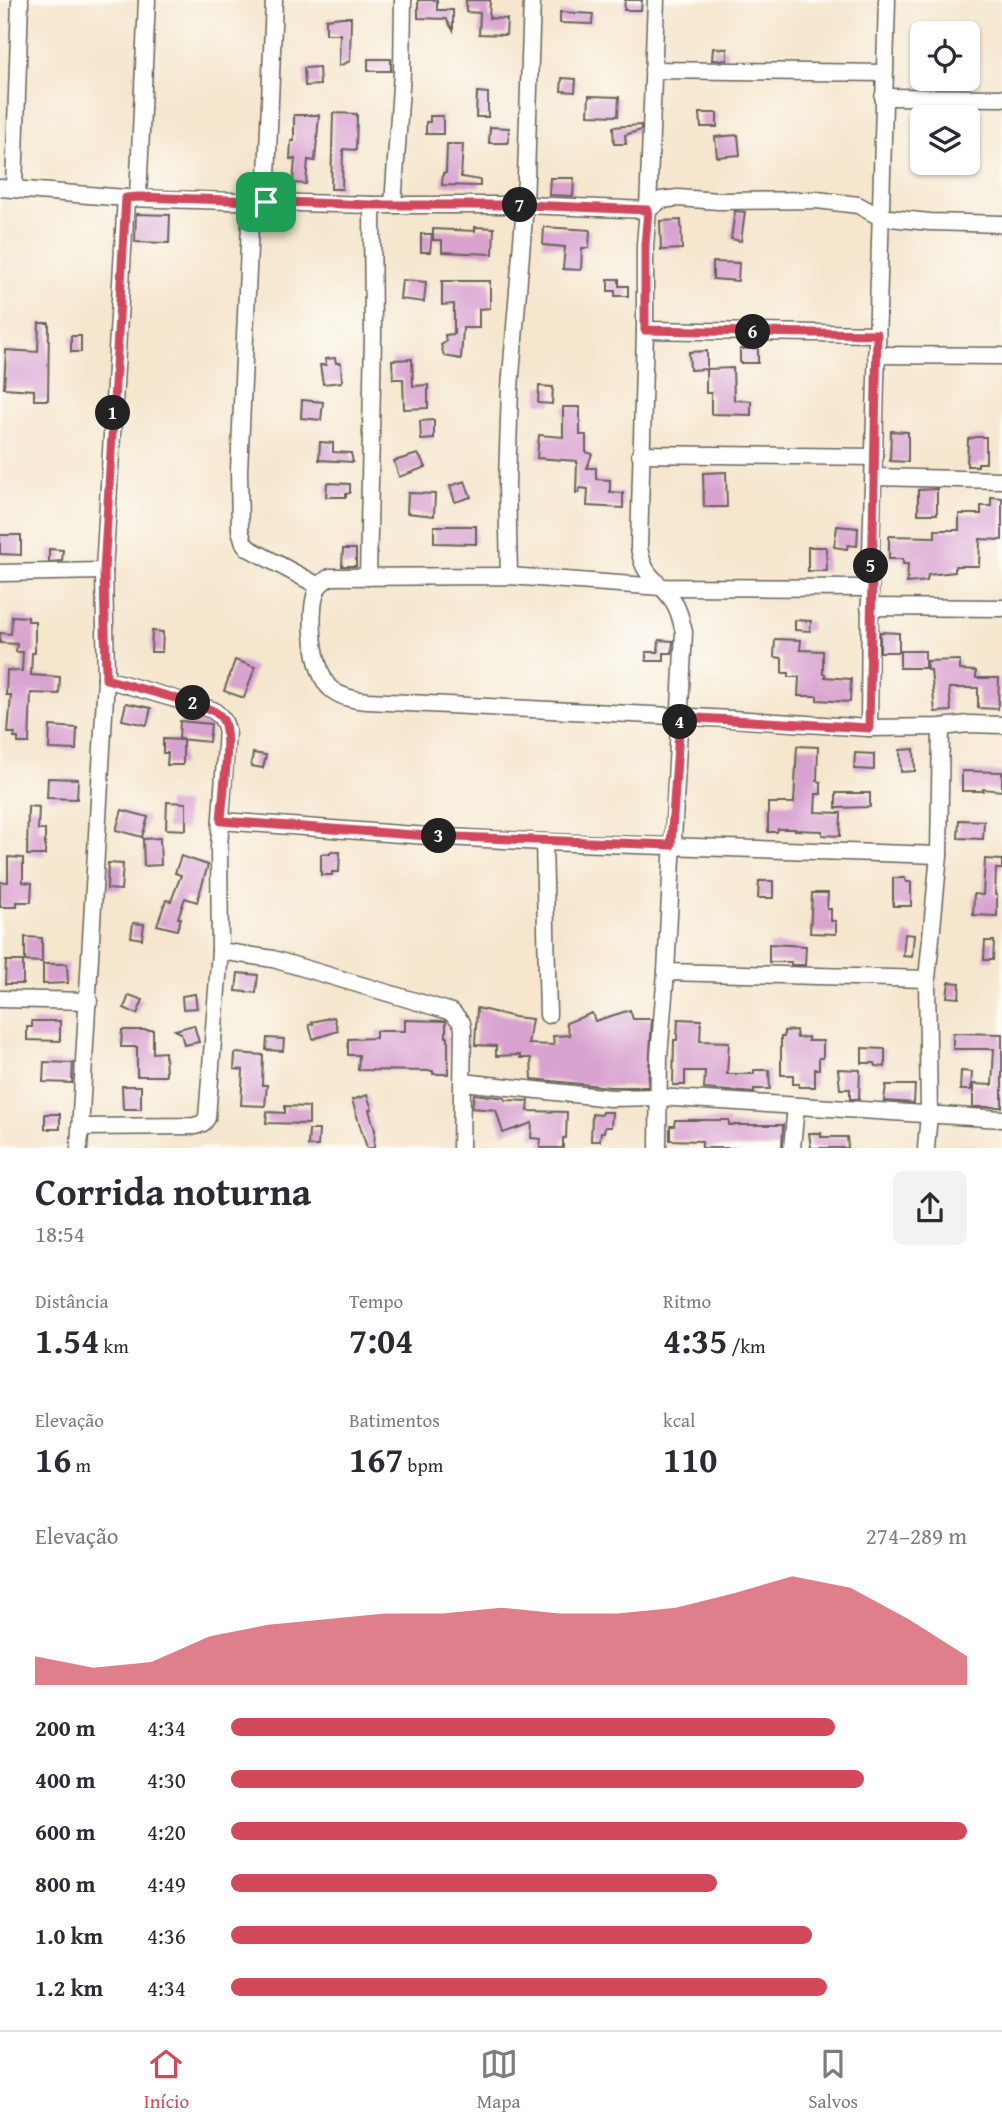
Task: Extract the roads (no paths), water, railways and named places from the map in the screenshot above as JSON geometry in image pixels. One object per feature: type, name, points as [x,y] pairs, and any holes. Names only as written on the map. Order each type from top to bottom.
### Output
[{"type":"street","points":[[20,0],[8,58],[7,188],[132,198],[372,205],[525,205],[648,210],[661,200],[678,198],[719,201],[817,200],[858,205],[880,217],[1002,225]]},
{"type":"street","points":[[79,1148],[106,679],[104,571],[147,0]]},
{"type":"street","points":[[274,0],[239,471],[240,530],[248,548],[319,586]]},
{"type":"street","points":[[393,205],[402,72],[403,0]]},
{"type":"street","points":[[509,576],[507,482],[510,388],[525,205],[532,0]]},
{"type":"street","points":[[656,0],[645,245],[639,547],[641,563],[672,600],[680,614],[684,632],[658,1097],[658,1148]]},
{"type":"street","points":[[869,728],[870,588],[887,0]]},
{"type":"street","points":[[653,70],[884,73]]},
{"type":"street","points":[[883,97],[1002,98]]},
{"type":"street","points":[[368,577],[373,336],[372,205]]},
{"type":"street","points":[[645,330],[877,334]]},
{"type":"street","points":[[876,355],[1002,356]]},
{"type":"street","points":[[640,453],[875,457]]},
{"type":"street","points":[[874,477],[1002,480]]},
{"type":"street","points":[[0,573],[104,571]]},
{"type":"street","points":[[870,588],[661,587],[509,576],[330,577],[319,586],[313,605],[316,659],[331,689],[354,700],[869,728],[1002,725]]},
{"type":"street","points":[[870,607],[1002,608]]},
{"type":"street","points":[[80,1127],[195,1126],[207,1118],[220,951],[221,821],[228,732],[221,716],[213,710],[106,679]]},
{"type":"street","points":[[926,1148],[929,1114],[927,979],[939,855],[941,727]]},
{"type":"street","points":[[221,821],[544,842],[939,855]]},
{"type":"street","points":[[544,842],[548,1015]]},
{"type":"street","points":[[220,951],[273,959],[452,1012],[462,1023],[463,1030],[461,1148]]},
{"type":"street","points":[[666,972],[927,979]]},
{"type":"street","points":[[0,999],[89,1002]]},
{"type":"street","points":[[463,1082],[610,1098],[658,1097],[1002,1119]]},
{"type":"street","points":[[792,1148],[796,1106]]}]
